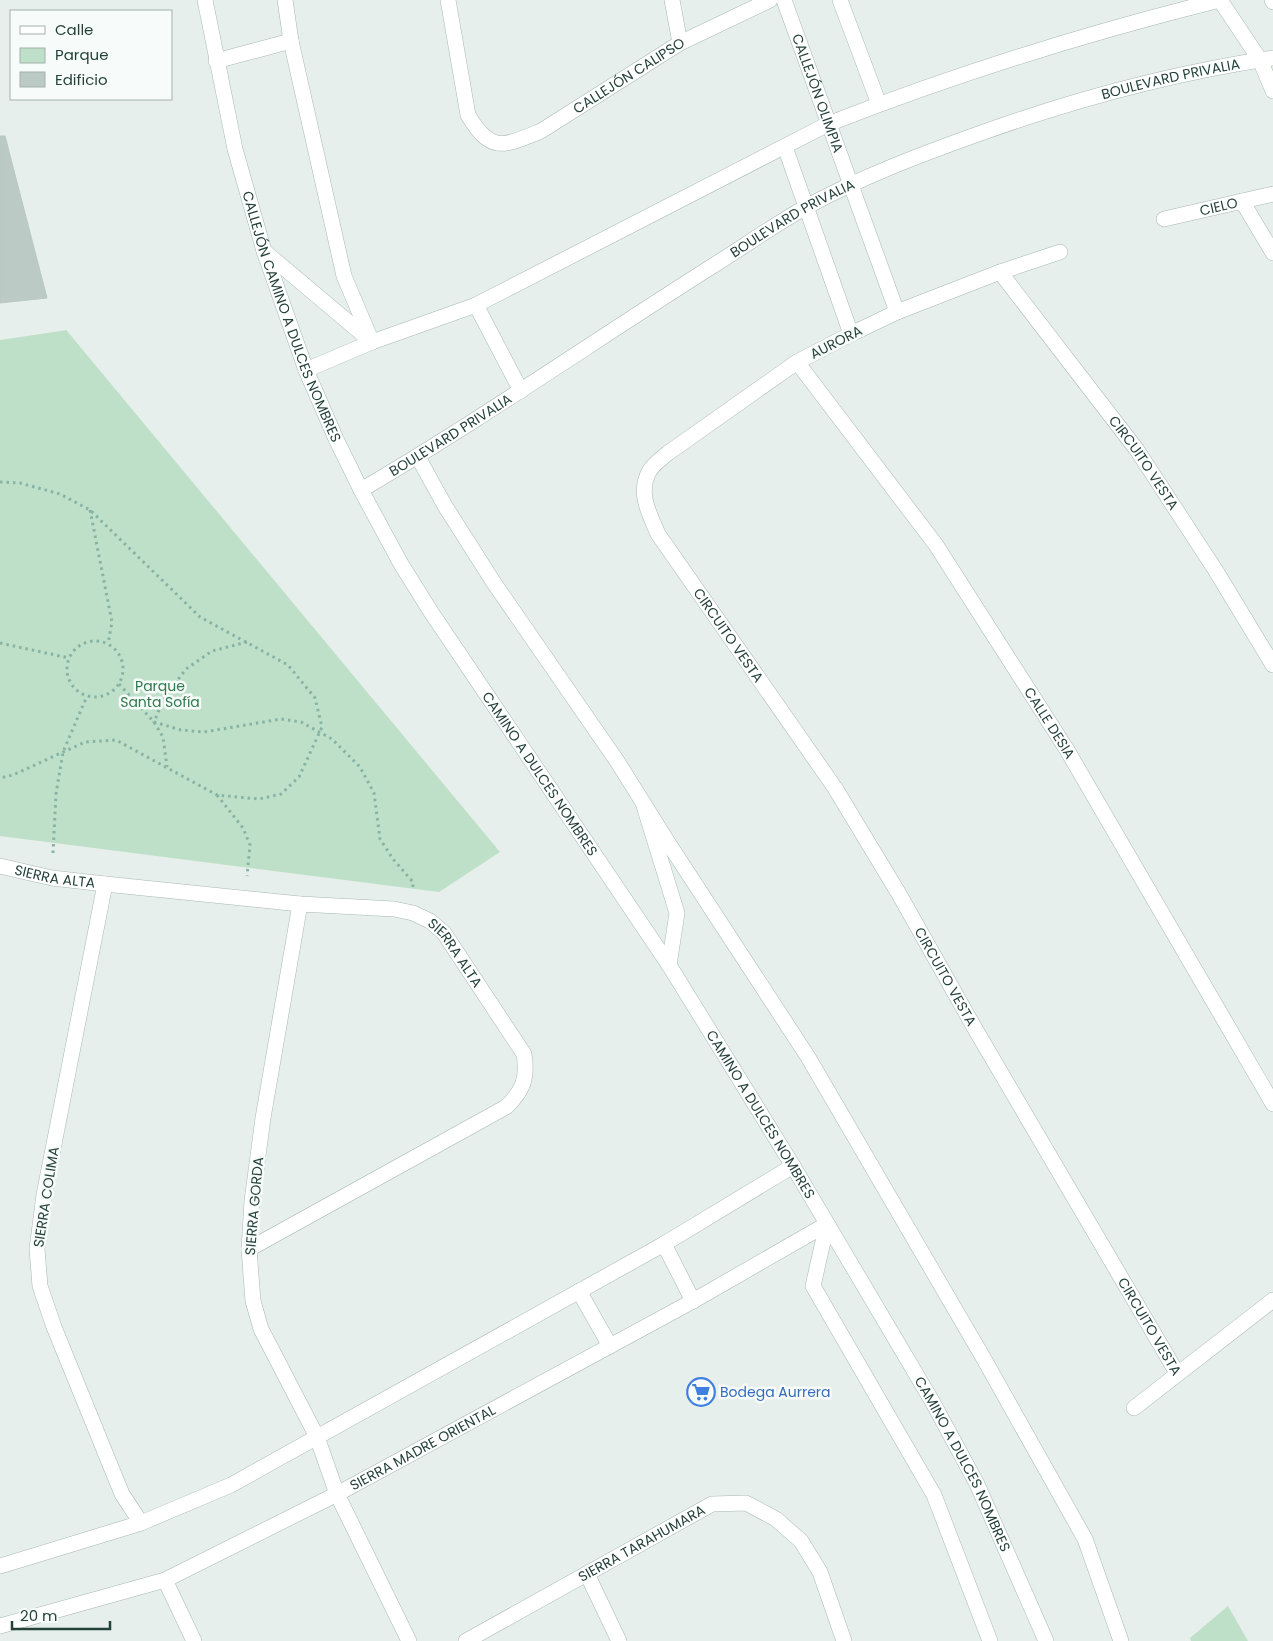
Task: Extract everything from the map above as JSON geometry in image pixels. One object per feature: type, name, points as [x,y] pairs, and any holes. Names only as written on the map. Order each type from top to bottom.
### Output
[{"type":"street","name":"CALLEJÓN CAMINO A DULCES NOMBRES","points":[[204,0],[235,150],[264,251],[306,370],[361,490],[401,564],[431,612]]},
{"type":"street","points":[[284,0],[344,276],[372,342]]},
{"type":"street","name":"CALLEJÓN CALIPSO","points":[[448,0],[468,115],[486,140],[500,144],[518,141],[541,130],[680,43],[770,0]]},
{"type":"street","points":[[672,0],[680,43]]},
{"type":"street","name":"CALLEJÓN OLIMPIA","points":[[784,0],[851,186]]},
{"type":"street","points":[[840,0],[879,104]]},
{"type":"street","points":[[306,370],[372,342],[476,305],[828,124],[879,104],[1016,57],[1220,0],[1267,59],[1273,91]]},
{"type":"street","points":[[216,61],[292,40]]},
{"type":"street","name":"BOULEVARD PRIVALIA","points":[[361,490],[418,457],[806,207],[932,150],[1031,115],[1105,93],[1187,74],[1267,59]]},
{"type":"street","points":[[785,147],[851,334]]},
{"type":"street","points":[[851,186],[897,312]]},
{"type":"street","name":"CIELO","points":[[1164,219],[1273,194]]},
{"type":"street","points":[[1242,201],[1273,253]]},
{"type":"street","points":[[264,251],[372,342]]},
{"type":"street","name":"AURORA","points":[[645,484],[651,469],[668,453],[797,362],[897,312],[1000,272],[1060,252]]},
{"type":"street","name":"CIRCUITO VESTA","points":[[1000,272],[1136,450],[1216,571],[1273,665]]},
{"type":"street","points":[[476,305],[520,391]]},
{"type":"street","name":"CALLE DESIA","points":[[797,362],[936,545],[1067,750],[1273,1104]]},
{"type":"street","points":[[418,457],[445,506],[494,583],[617,761],[644,806],[808,1057],[984,1359],[1085,1539],[1121,1641]]},
{"type":"street","name":"CIRCUITO VESTA","points":[[645,484],[645,504],[658,534],[835,788],[899,894],[974,1027],[1177,1373],[1273,1300]]},
{"type":"street","name":"CAMINO A DULCES NOMBRES","points":[[431,612],[669,965],[793,1166],[932,1401],[977,1484],[1046,1641]]},
{"type":"street","points":[[644,806],[677,914],[669,965]]},
{"type":"street","name":"SIERRA ALTA","points":[[0,866],[52,878],[300,904],[394,909],[414,913],[430,921],[444,933],[524,1054],[526,1067],[523,1086],[506,1107],[249,1249]]},
{"type":"street","name":"SIERRA COLIMA","points":[[105,884],[44,1195],[37,1250],[40,1286],[54,1327],[122,1494],[141,1523]]},
{"type":"street","name":"SIERRA GORDA","points":[[300,904],[263,1118],[252,1201],[249,1249],[253,1301],[261,1329],[317,1437],[336,1494],[410,1641]]},
{"type":"street","points":[[0,1566],[141,1523],[231,1485],[664,1244],[793,1166]]},
{"type":"street","points":[[827,1224],[813,1286],[934,1495],[990,1641]]},
{"type":"street","name":"SIERRA MADRE ORIENTAL","points":[[0,1626],[164,1580],[336,1494],[693,1301],[827,1224]]},
{"type":"street","points":[[664,1244],[693,1301]]},
{"type":"street","points":[[579,1291],[610,1346]]},
{"type":"street","points":[[1134,1408],[1177,1373]]},
{"type":"street","name":"SIERRA TARAHUMARA","points":[[466,1641],[712,1504],[746,1503],[776,1519],[802,1540],[820,1572],[844,1641]]},
{"type":"street","points":[[587,1574],[619,1641]]},
{"type":"street","points":[[164,1580],[194,1641]]},
{"type":"path","points":[[0,482],[20,483],[60,494],[90,510],[200,617],[288,664],[315,698],[322,727],[299,777],[281,794],[259,798],[217,795]]},
{"type":"path","points":[[90,510],[112,622],[108,644]]},
{"type":"path","points":[[90,641],[100,641],[108,644],[116,650],[121,658],[123,667],[119,684],[113,691],[105,695],[87,696],[72,685],[67,668],[69,658],[81,644],[90,641]]},
{"type":"path","points":[[154,722],[164,698],[186,669],[212,651],[248,642]]},
{"type":"path","points":[[0,643],[69,658]]},
{"type":"path","points":[[119,684],[154,722],[163,737],[167,767]]},
{"type":"path","points":[[52,878],[56,794],[63,752],[87,696]]},
{"type":"path","points":[[154,722],[181,730],[204,732],[280,719],[300,722],[332,739],[360,768],[374,793],[380,839],[393,859],[413,882],[414,913]]},
{"type":"path","points":[[0,778],[13,775],[85,742],[116,740],[217,795],[244,828],[250,845],[244,898]]},
{"type":"green space","name":"Parque Santa Sofía","points":[[67,330],[500,852],[439,892],[0,836],[0,340]]},
{"type":"green space","points":[[1228,1606],[1248,1641],[1191,1641],[1190,1638]]},
{"type":"building","points":[[0,136],[5,136],[47,298],[0,303]]},
{"type":"place","name":"Bodega Aurrera","points":[[701,1392]]}]
